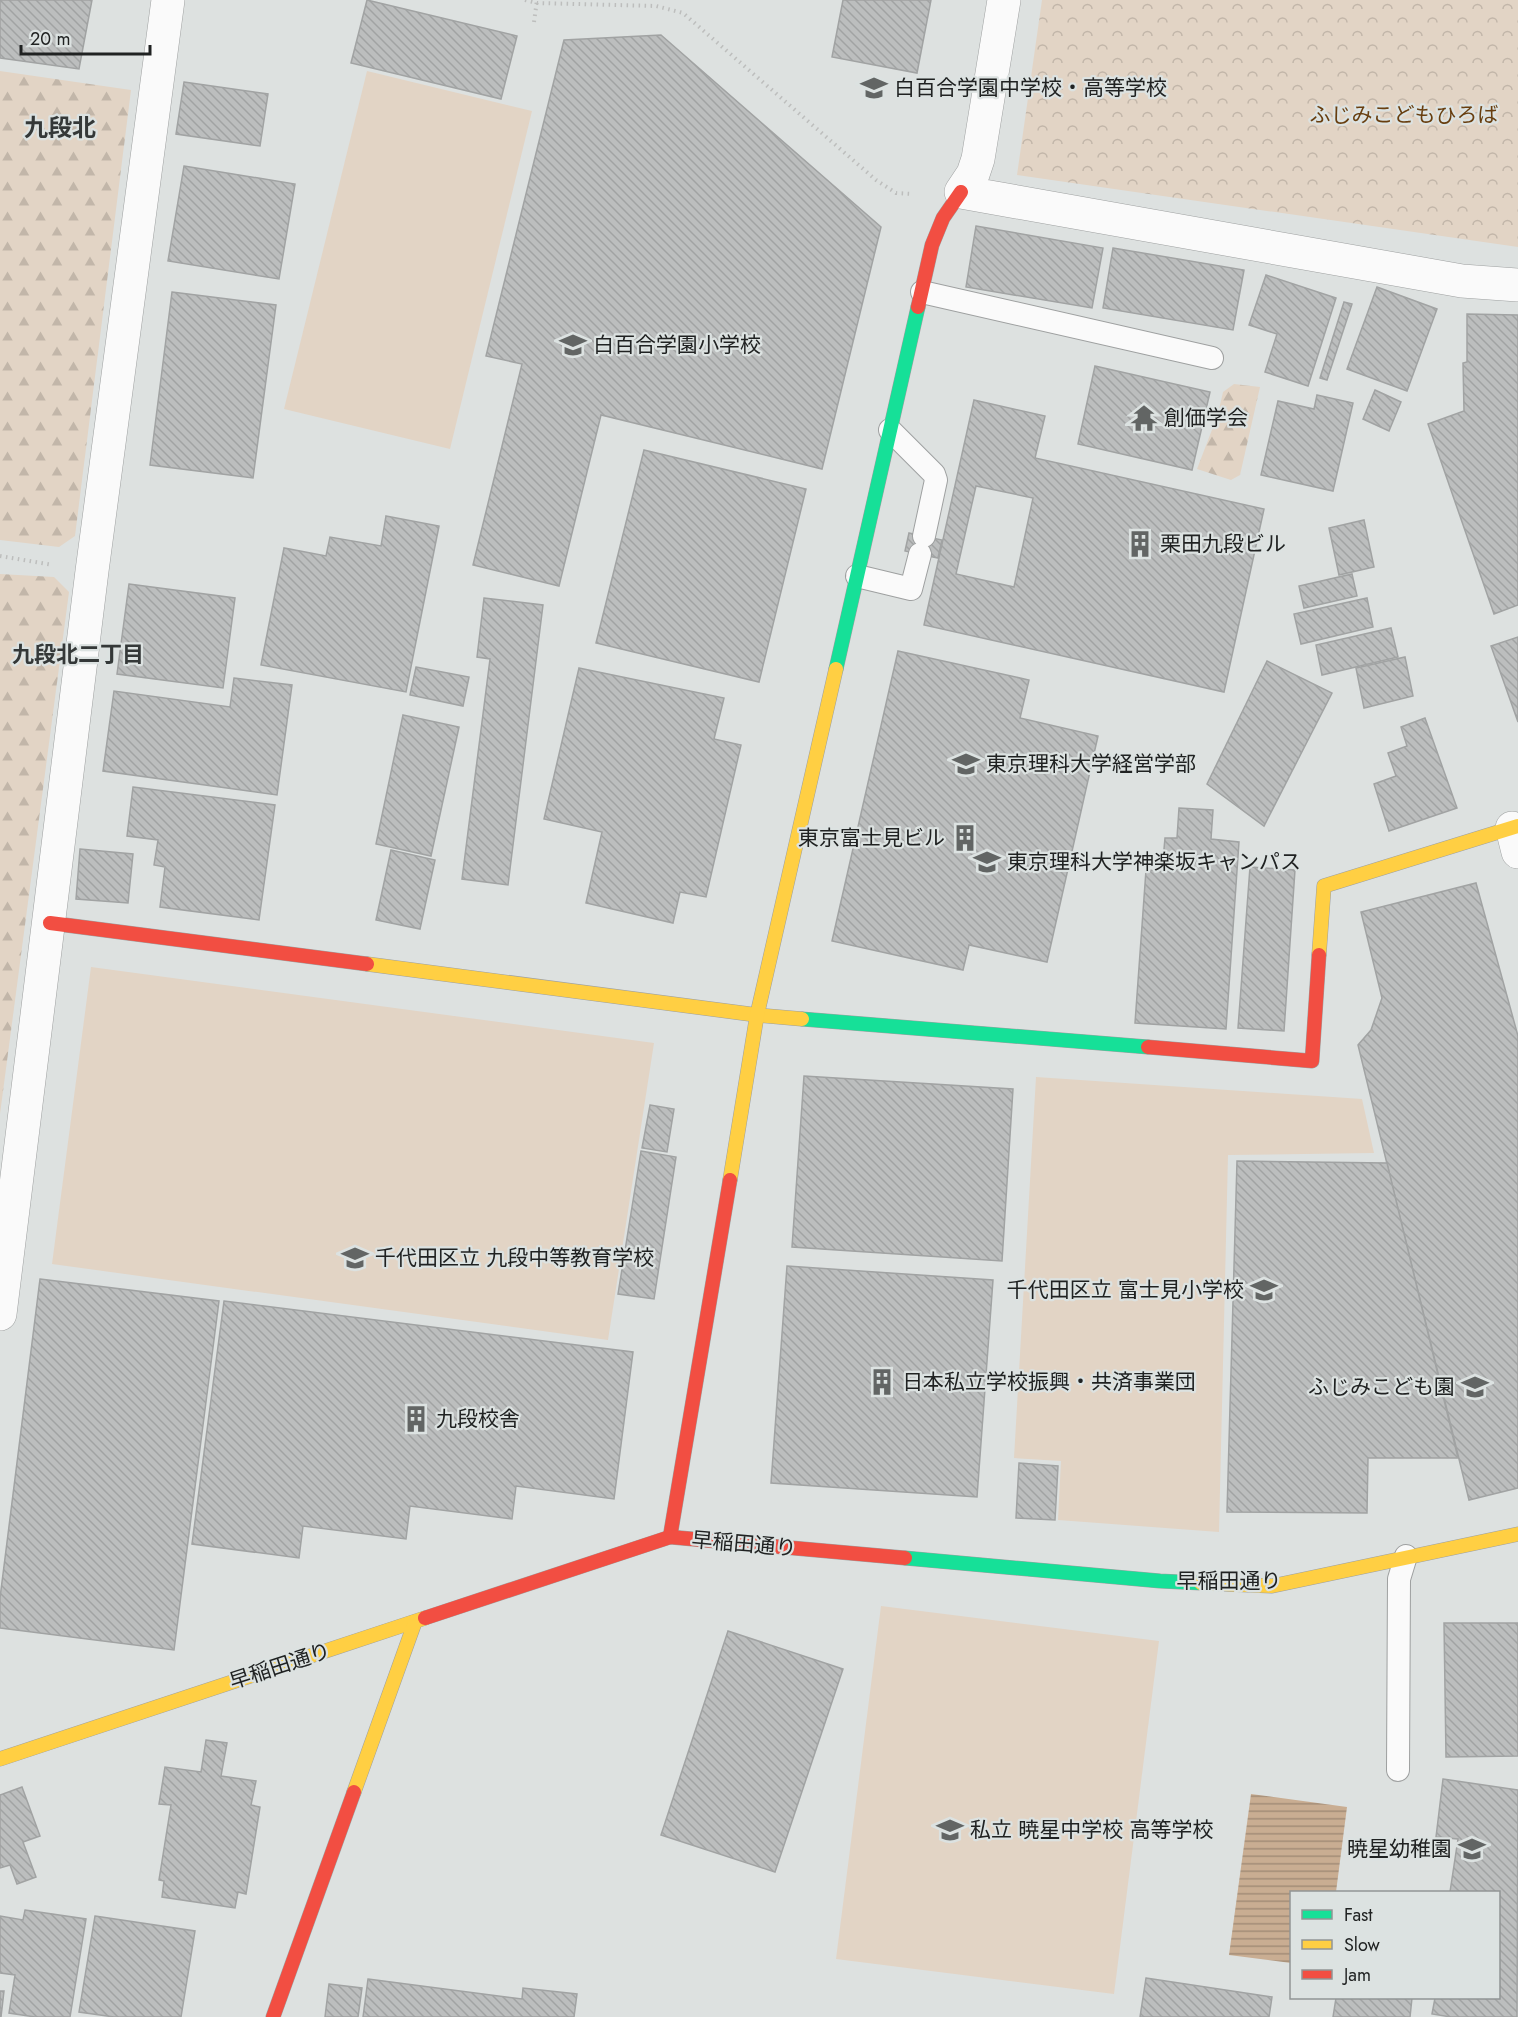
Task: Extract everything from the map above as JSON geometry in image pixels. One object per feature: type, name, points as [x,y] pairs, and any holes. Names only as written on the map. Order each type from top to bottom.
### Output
[{"type":"street","points":[[0,1314],[92,571],[168,0]]},
{"type":"street","points":[[670,1537],[757,1015],[932,245],[943,218],[973,174],[978,159],[1004,0]]},
{"type":"street","points":[[961,192],[1462,281],[1518,285]]},
{"type":"street","points":[[50,923],[757,1015],[1311,1061],[1324,886],[1516,835]]},
{"type":"street","name":"早稲田通り","points":[[0,1759],[670,1537],[1160,1581],[1272,1586],[1518,1534]]},
{"type":"street","points":[[273,2017],[415,1622]]},
{"type":"lane","points":[[922,292],[1212,358]]},
{"type":"lane","points":[[857,576],[912,589],[922,545],[936,480],[934,474],[890,430]]},
{"type":"lane","points":[[1398,1770],[1399,1579],[1406,1556]]},
{"type":"path","points":[[525,0],[656,6],[683,13],[876,180],[896,193],[918,195],[961,192]]},
{"type":"path","points":[[534,22],[537,1]]},
{"type":"path","points":[[0,556],[92,571]]},
{"type":"green space","name":"ふじみこどもひろば","points":[[1042,0],[1518,0],[1518,247],[1017,175]]},
{"type":"green space","points":[[0,71],[131,90],[75,536],[59,547],[0,540]]},
{"type":"green space","points":[[367,71],[532,111],[450,449],[284,409]]},
{"type":"green space","points":[[1234,384],[1260,387],[1240,475],[1231,480],[1197,469],[1218,414],[1223,392]]},
{"type":"green space","points":[[0,574],[54,577],[69,592],[0,1114]]},
{"type":"green space","points":[[91,967],[654,1043],[608,1340],[52,1264]]},
{"type":"green space","points":[[1036,1077],[1362,1099],[1374,1153],[1228,1155],[1219,1532],[1058,1520],[1061,1461],[1014,1458]]},
{"type":"green space","points":[[881,1606],[1159,1641],[1114,1994],[836,1959]]},
{"type":"shaded area","points":[[1251,1794],[1347,1807],[1336,1891],[1290,1891],[1290,1963],[1229,1955]]},
{"type":"building","points":[[0,0],[92,0],[79,69],[0,58]]},
{"type":"building","points":[[367,0],[517,36],[501,99],[351,63]]},
{"type":"building","points":[[843,0],[931,0],[917,73],[832,57]]},
{"type":"building","points":[[661,35],[881,227],[822,469],[601,415],[559,586],[473,565],[522,364],[486,356],[564,40]]},
{"type":"building","points":[[184,82],[268,94],[260,146],[176,134]]},
{"type":"building","points":[[184,166],[295,184],[279,279],[168,261]]},
{"type":"building","points":[[976,226],[1103,248],[1092,308],[966,287]]},
{"type":"building","points":[[1113,248],[1244,270],[1233,330],[1103,308]]},
{"type":"building","points":[[1266,275],[1336,298],[1308,386],[1265,372],[1277,334],[1249,325]]},
{"type":"building","points":[[1377,287],[1437,309],[1407,391],[1347,369]]},
{"type":"building","points":[[172,292],[276,305],[253,478],[150,465]]},
{"type":"building","points":[[1344,302],[1352,304],[1327,380],[1320,378]]},
{"type":"building","points":[[1467,314],[1518,315],[1518,605],[1494,614],[1428,424],[1464,411],[1463,363],[1467,362]]},
{"type":"building","name":"創価学会","points":[[1095,366],[1210,392],[1192,470],[1078,444]]},
{"type":"building","points":[[1375,390],[1401,402],[1389,431],[1363,419]]},
{"type":"building","points":[[1317,395],[1353,403],[1333,491],[1261,475],[1278,401],[1314,409]]},
{"type":"building","name":"栗田九段ビル","points":[[974,400],[1045,416],[1035,458],[1264,509],[1224,692],[924,625]],"holes":[[[976,486],[1033,498],[1014,587],[956,574]]]},
{"type":"building","points":[[644,450],[806,489],[759,682],[596,643]]},
{"type":"building","points":[[386,516],[439,526],[406,692],[261,665],[284,548],[326,556],[330,537],[381,546]]},
{"type":"building","points":[[1364,520],[1374,567],[1339,575],[1329,528]]},
{"type":"building","points":[[909,533],[942,540],[938,558],[905,551]]},
{"type":"building","points":[[1352,574],[1357,596],[1304,608],[1299,586]]},
{"type":"building","points":[[129,584],[235,598],[223,688],[117,674]]},
{"type":"building","points":[[484,598],[543,605],[508,885],[462,879],[490,659],[477,657]]},
{"type":"building","points":[[1367,598],[1373,627],[1301,644],[1294,614]]},
{"type":"building","points":[[1391,628],[1398,657],[1322,675],[1316,645]]},
{"type":"building","points":[[1518,637],[1518,722],[1491,646]]},
{"type":"building","name":"東京富士見ビル","points":[[898,651],[1029,680],[1020,718],[1098,736],[1047,962],[969,945],[963,970],[832,941]]},
{"type":"building","points":[[1405,657],[1413,696],[1364,708],[1356,668]]},
{"type":"building","points":[[1267,661],[1332,693],[1264,826],[1207,784]]},
{"type":"building","points":[[416,667],[469,677],[463,706],[410,695]]},
{"type":"building","points":[[579,668],[724,698],[714,739],[741,745],[706,897],[680,892],[673,923],[586,903],[602,832],[544,819]]},
{"type":"building","points":[[234,678],[292,685],[277,795],[103,771],[114,691],[230,707]]},
{"type":"building","points":[[403,715],[459,727],[431,856],[376,844]]},
{"type":"building","points":[[1425,718],[1457,808],[1389,831],[1374,784],[1396,776],[1388,753],[1407,746],[1401,727]]},
{"type":"building","points":[[133,787],[275,805],[259,920],[160,907],[165,867],[154,865],[158,840],[127,836]]},
{"type":"building","points":[[1179,808],[1213,810],[1211,839],[1239,842],[1226,1029],[1135,1023],[1146,870],[1162,871],[1165,838],[1177,838]]},
{"type":"building","points":[[80,849],[133,854],[128,903],[76,899]]},
{"type":"building","points":[[391,850],[435,860],[420,929],[376,920]]},
{"type":"building","points":[[1250,867],[1295,870],[1284,1031],[1238,1028]]},
{"type":"building","points":[[1476,883],[1518,1036],[1518,1488],[1469,1500],[1358,1045],[1371,1030],[1382,998],[1361,912]]},
{"type":"building","points":[[804,1076],[1013,1089],[1002,1261],[792,1247]]},
{"type":"building","points":[[650,1105],[674,1109],[667,1152],[642,1148]]},
{"type":"building","points":[[641,1151],[676,1157],[654,1299],[618,1294]]},
{"type":"building","points":[[1237,1161],[1387,1163],[1458,1458],[1368,1458],[1367,1513],[1227,1512]]},
{"type":"building","name":"日本私立学校振興・共済事業団","points":[[787,1266],[993,1280],[977,1497],[771,1483]]},
{"type":"building","points":[[40,1279],[219,1301],[174,1650],[0,1628],[0,1598]]},
{"type":"building","name":"九段校舎","points":[[224,1301],[633,1352],[614,1499],[516,1486],[512,1519],[410,1506],[406,1539],[303,1526],[299,1558],[192,1544]]},
{"type":"building","points":[[1019,1463],[1058,1466],[1055,1520],[1016,1518]]},
{"type":"building","points":[[1444,1623],[1518,1623],[1518,1756],[1446,1757]]},
{"type":"building","points":[[728,1631],[843,1669],[775,1872],[661,1835]]},
{"type":"building","points":[[206,1740],[227,1743],[221,1776],[256,1781],[251,1805],[260,1807],[246,1894],[238,1892],[235,1908],[162,1897],[164,1881],[159,1880],[171,1805],[159,1804],[165,1767],[201,1772]]},
{"type":"building","points":[[1443,1779],[1518,1790],[1517,2017],[1451,2017],[1432,2014],[1435,1999],[1500,1999],[1500,1891],[1450,1891],[1458,1839],[1436,1837]]},
{"type":"building","points":[[22,1787],[40,1836],[23,1842],[36,1877],[17,1884],[10,1865],[0,1868],[0,1795]]},
{"type":"building","points":[[25,1910],[86,1919],[70,2017],[35,2017],[9,2013],[15,1975],[0,1973],[0,1916],[23,1920]]},
{"type":"building","points":[[95,1916],[195,1931],[181,2017],[114,2017],[79,2012]]},
{"type":"building","points":[[1146,1978],[1272,1997],[1269,2017],[1140,2017]]},
{"type":"building","points":[[368,1979],[522,1999],[523,1988],[577,1994],[574,2017],[363,2017]]},
{"type":"building","points":[[329,1984],[362,1988],[358,2017],[325,2017]]},
{"type":"building","points":[[0,1991],[4,1991],[1,2017],[0,2017]]},
{"type":"building","points":[[1336,1999],[1412,1999],[1410,2017],[1333,2017]]},
{"type":"traffic: fast","points":[[836,669],[918,307]]},
{"type":"traffic: fast","points":[[802,1019],[1148,1047]]},
{"type":"traffic: fast","points":[[905,1558],[1201,1583]]},
{"type":"traffic: slow","points":[[730,1180],[757,1015],[836,669]]},
{"type":"traffic: slow","points":[[1319,955],[1324,886],[1518,826]]},
{"type":"traffic: slow","points":[[367,964],[802,1019]]},
{"type":"traffic: slow","points":[[1201,1583],[1272,1586],[1518,1534]]},
{"type":"traffic: slow","points":[[0,1759],[425,1618]]},
{"type":"traffic: slow","points":[[354,1792],[415,1622]]},
{"type":"traffic: jam","points":[[918,307],[932,245],[943,218],[961,192]]},
{"type":"traffic: jam","points":[[50,923],[367,964]]},
{"type":"traffic: jam","points":[[1148,1047],[1312,1061],[1319,955]]},
{"type":"traffic: jam","points":[[670,1537],[730,1180]]},
{"type":"traffic: jam","points":[[425,1618],[670,1537],[905,1558]]},
{"type":"traffic: jam","points":[[273,2017],[354,1792]]},
{"type":"place","name":"白百合学園中学校・高等学校","points":[[874,88]]},
{"type":"place","name":"白百合学園小学校","points":[[573,345]]},
{"type":"place","name":"創価学会","points":[[1144,418]]},
{"type":"place","name":"栗田九段ビル","points":[[1140,544]]},
{"type":"place","name":"東京理科大学経営学部","points":[[966,764]]},
{"type":"place","name":"東京富士見ビル","points":[[965,838]]},
{"type":"place","name":"東京理科大学神楽坂キャンパス","points":[[987,862]]},
{"type":"place","name":"千代田区立 九段中等教育学校","points":[[355,1258]]},
{"type":"place","name":"千代田区立 富士見小学校","points":[[1264,1290]]},
{"type":"place","name":"日本私立学校振興・共済事業団","points":[[882,1382]]},
{"type":"place","name":"ふじみこども園","points":[[1475,1387]]},
{"type":"place","name":"九段校舎","points":[[416,1419]]},
{"type":"place","name":"私立 暁星中学校 高等学校","points":[[950,1830]]},
{"type":"place","name":"暁星幼稚園","points":[[1472,1849]]},
{"type":"district","name":"九段北","points":[[60,128]]},
{"type":"district","name":"九段北二丁目","points":[[78,654]]}]
